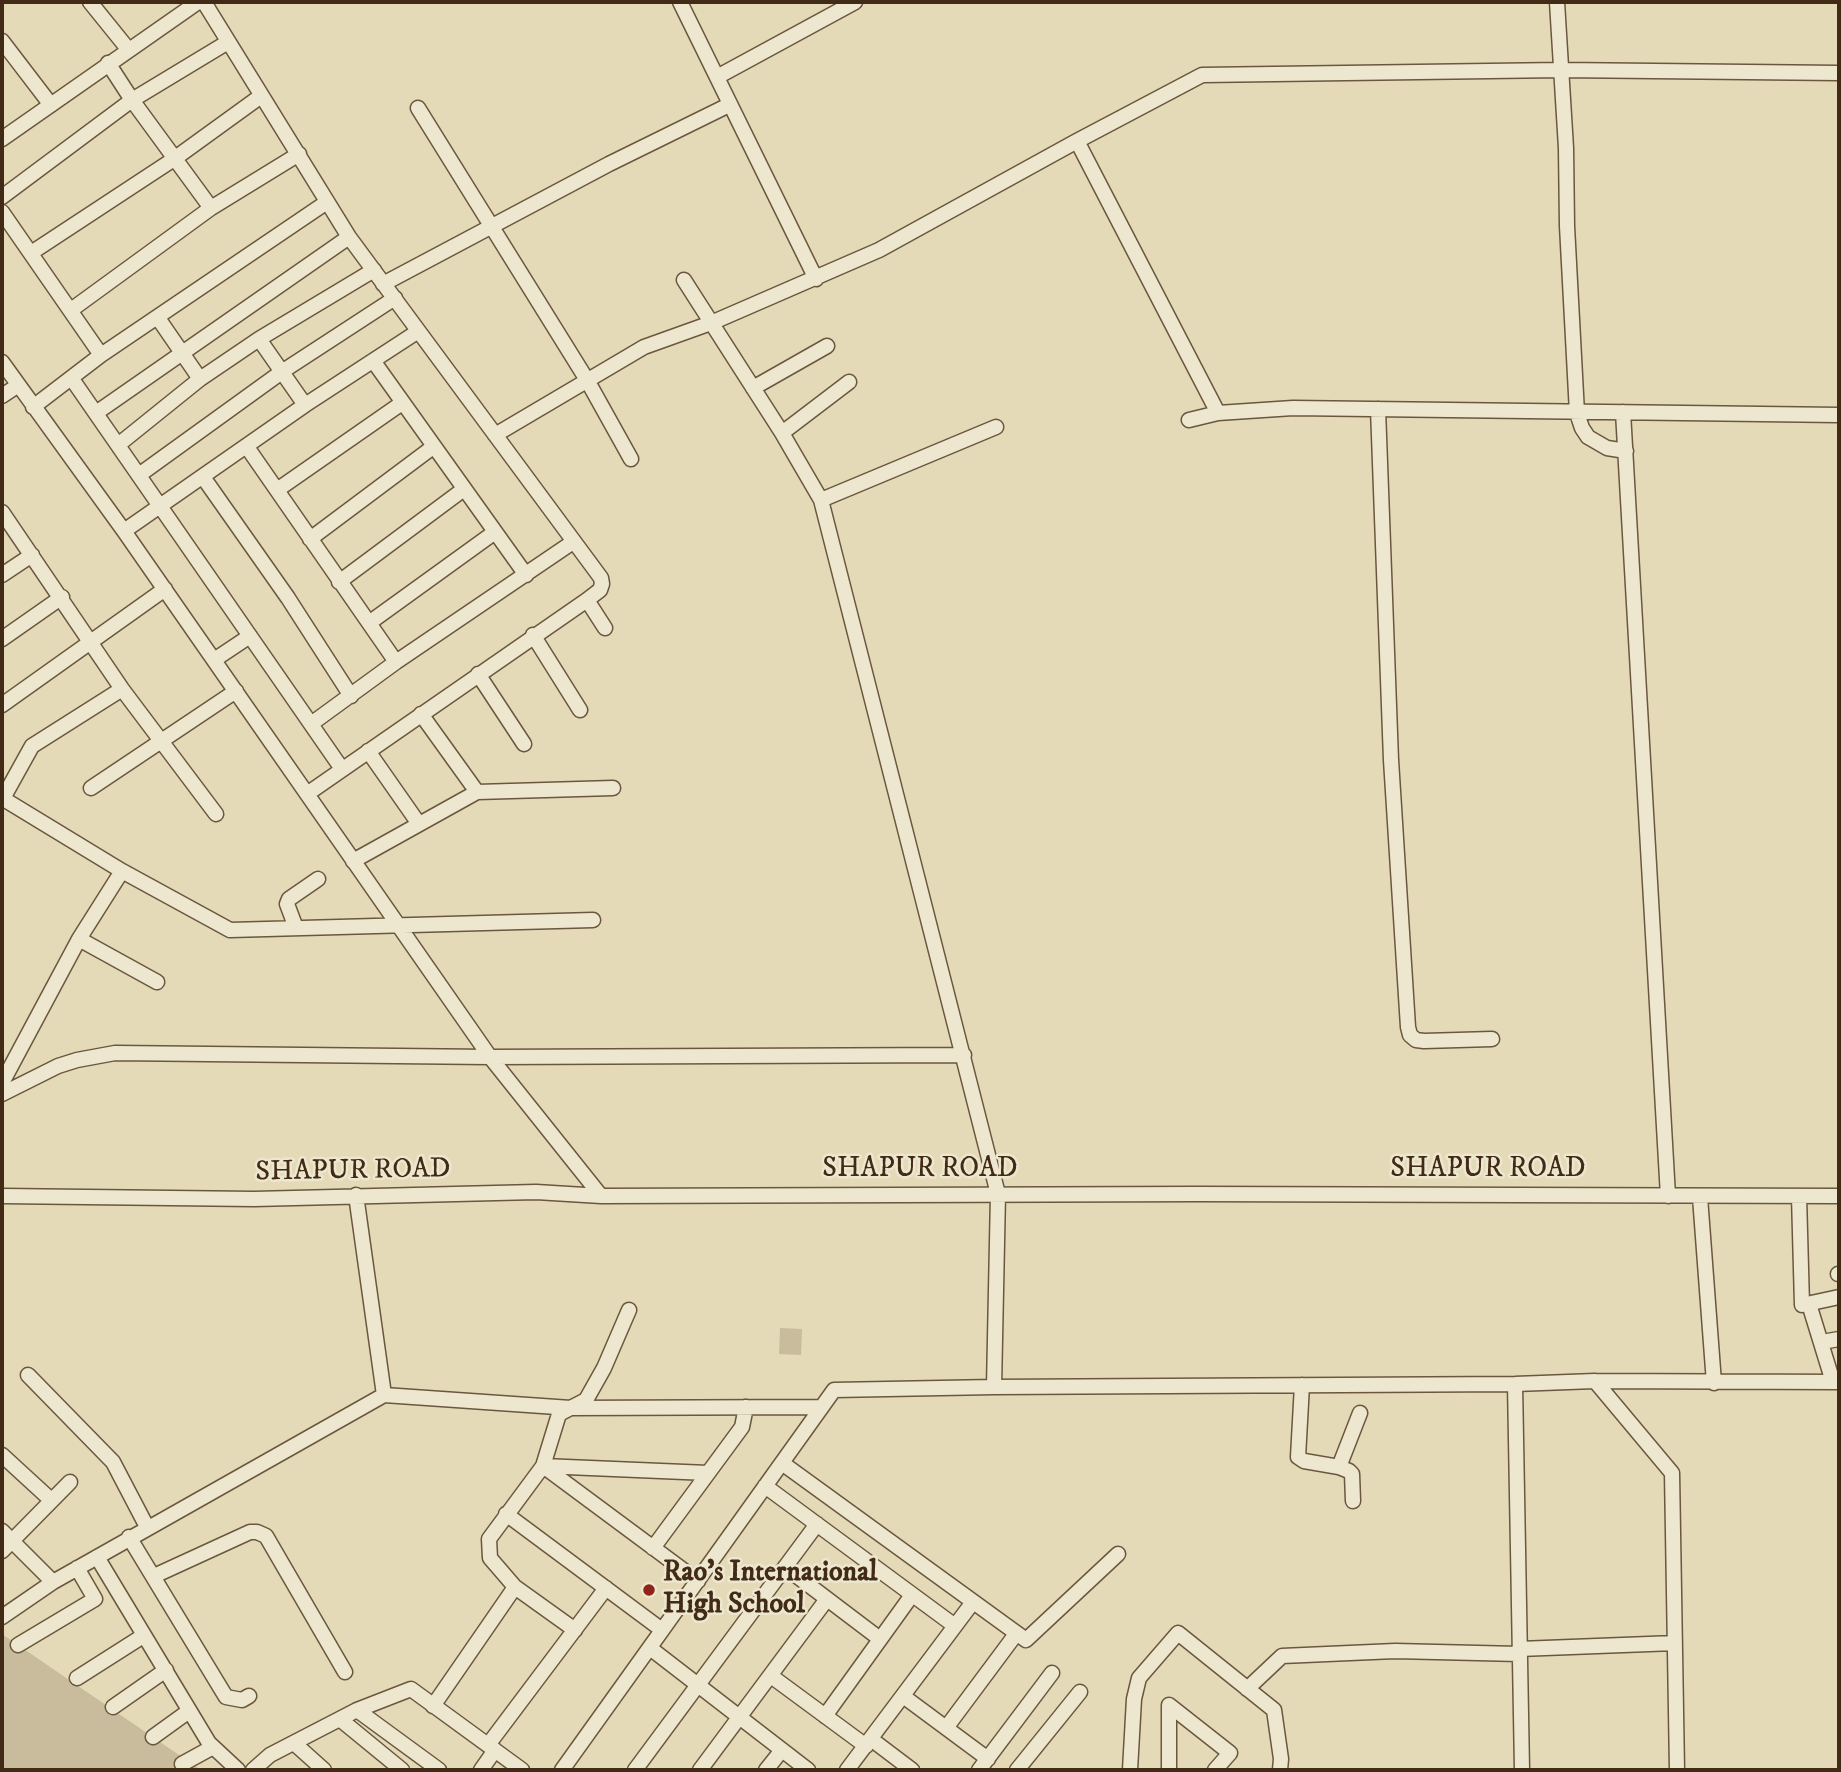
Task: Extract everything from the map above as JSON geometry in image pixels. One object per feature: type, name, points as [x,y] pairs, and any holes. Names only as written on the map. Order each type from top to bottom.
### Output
[{"type":"street","points":[[90,2],[128,49]]},
{"type":"street","points":[[2,139],[198,2]]},
{"type":"street","points":[[204,2],[349,237],[601,578],[600,590],[587,600],[307,794]]},
{"type":"street","points":[[680,2],[816,279]]},
{"type":"street","points":[[717,76],[855,2]]},
{"type":"street","points":[[1557,2],[1577,413],[1588,437],[1607,448],[1626,451]]},
{"type":"street","points":[[2,41],[51,105]]},
{"type":"street","points":[[2,197],[132,100],[228,42]]},
{"type":"street","points":[[108,63],[211,208]]},
{"type":"street","points":[[495,435],[644,347],[711,323],[879,250],[1202,75],[1561,70],[1839,73]]},
{"type":"street","points":[[31,253],[174,159],[261,96]]},
{"type":"street","points":[[383,284],[729,105]]},
{"type":"street","points":[[418,108],[587,380],[631,459]]},
{"type":"street","points":[[1077,141],[1219,413]]},
{"type":"street","points":[[71,310],[211,208],[299,154]]},
{"type":"street","points":[[33,407],[101,355],[327,202]]},
{"type":"street","points":[[2,212],[101,355]]},
{"type":"street","points":[[96,413],[349,237]]},
{"type":"street","points":[[118,444],[200,379],[259,339],[374,270]]},
{"type":"street","points":[[684,280],[782,433],[821,500],[998,1194],[994,1387]]},
{"type":"street","points":[[139,475],[283,371],[395,298]]},
{"type":"street","points":[[158,318],[200,379]]},
{"type":"street","points":[[124,531],[305,405],[417,332]]},
{"type":"street","points":[[259,339],[305,405]]},
{"type":"street","points":[[753,388],[827,346]]},
{"type":"street","points":[[2,362],[124,531],[490,1057],[601,1196]]},
{"type":"street","points":[[374,362],[526,575]]},
{"type":"street","points":[[72,379],[342,769]]},
{"type":"street","points":[[782,433],[849,382]]},
{"type":"street","points":[[2,396],[17,386]]},
{"type":"street","points":[[276,490],[402,403]]},
{"type":"street","points":[[1189,420],[1219,413],[1293,408],[1839,415]]},
{"type":"street","points":[[1378,410],[1391,760],[1408,1027],[1410,1035],[1416,1040],[1492,1039]]},
{"type":"street","points":[[1623,412],[1668,1196]]},
{"type":"street","points":[[821,500],[996,427]]},
{"type":"street","points":[[247,447],[396,662]]},
{"type":"street","points":[[310,539],[433,447]]},
{"type":"street","points":[[203,477],[288,598],[351,696]]},
{"type":"street","points":[[339,582],[464,489]]},
{"type":"street","points":[[2,514],[62,597],[122,689],[216,814]]},
{"type":"street","points":[[369,623],[495,531]]},
{"type":"street","points":[[311,724],[396,662],[573,542]]},
{"type":"street","points":[[2,575],[32,555]]},
{"type":"street","points":[[2,705],[164,589]]},
{"type":"street","points":[[2,639],[62,597]]},
{"type":"street","points":[[587,600],[605,628]]},
{"type":"street","points":[[533,635],[580,710]]},
{"type":"street","points":[[214,660],[250,636]]},
{"type":"street","points":[[478,674],[524,744]]},
{"type":"street","points":[[122,689],[32,746],[2,799],[122,871],[230,930],[593,920]]},
{"type":"street","points":[[91,788],[236,691]]},
{"type":"street","points":[[421,713],[477,792]]},
{"type":"street","points":[[368,751],[419,824]]},
{"type":"street","points":[[353,861],[477,792],[613,789]]},
{"type":"street","points":[[2,1083],[79,939],[122,871]]},
{"type":"street","points":[[296,928],[288,904],[289,899],[318,879]]},
{"type":"street","points":[[79,939],[157,982]]},
{"type":"street","points":[[2,1094],[77,1059],[115,1053],[490,1057],[964,1055]]},
{"type":"street","name":"SHAPUR ROAD","points":[[2,1196],[254,1199],[536,1192],[601,1196],[1839,1196]]},
{"type":"street","points":[[356,1195],[384,1395]]},
{"type":"street","points":[[1799,1196],[1802,1305],[1839,1297]]},
{"type":"street","points":[[1700,1197],[1714,1383]]},
{"type":"street","points":[[562,1770],[834,1390],[1595,1381],[1836,1382],[1809,1304]]},
{"type":"street","points":[[575,1630],[515,1587],[490,1559],[489,1539],[543,1466],[559,1413],[586,1400],[604,1368],[629,1310]]},
{"type":"street","points":[[1822,1342],[1839,1339]]},
{"type":"street","points":[[28,1375],[113,1462],[147,1527]]},
{"type":"street","points":[[1595,1381],[1672,1473],[1677,1770]]},
{"type":"street","points":[[1516,1384],[1522,1770]]},
{"type":"street","points":[[1302,1385],[1298,1457],[1304,1461],[1339,1467],[1352,1474],[1353,1501]]},
{"type":"street","points":[[2,1617],[53,1582],[129,1537],[384,1395],[571,1408],[821,1408]]},
{"type":"street","points":[[653,1548],[742,1427],[746,1407]]},
{"type":"street","points":[[1339,1467],[1360,1413]]},
{"type":"street","points":[[2,1455],[51,1500]]},
{"type":"street","points":[[782,1463],[1026,1640],[1118,1554]]},
{"type":"street","points":[[543,1466],[708,1473]]},
{"type":"street","points":[[543,1466],[698,1581]]},
{"type":"street","points":[[53,1582],[5,1541],[70,1482]]},
{"type":"street","points":[[765,1486],[955,1626]]},
{"type":"street","points":[[506,1514],[663,1630]]},
{"type":"street","points":[[635,1770],[817,1524]]},
{"type":"street","points":[[154,1576],[250,1532],[266,1536],[345,1672]]},
{"type":"street","points":[[129,1537],[226,1697],[242,1700],[249,1696]]},
{"type":"street","points":[[97,1557],[189,1711],[213,1747],[238,1770]]},
{"type":"street","points":[[785,1567],[880,1639]]},
{"type":"street","points":[[18,1645],[96,1599],[77,1568]]},
{"type":"street","points":[[433,1706],[515,1587]]},
{"type":"street","points":[[481,1770],[492,1748],[606,1588]]},
{"type":"street","points":[[825,1716],[912,1595]]},
{"type":"street","points":[[700,1770],[827,1599]]},
{"type":"street","points":[[848,1770],[973,1602]]},
{"type":"street","points":[[946,1728],[1016,1634]]},
{"type":"street","points":[[1130,1770],[1134,1699],[1139,1678],[1175,1635],[1181,1634],[1274,1710],[1280,1770]]},
{"type":"street","points":[[77,1678],[143,1636]]},
{"type":"street","points":[[1247,1689],[1282,1656],[1395,1651],[1519,1651],[1675,1643]]},
{"type":"street","points":[[650,1648],[808,1770]]},
{"type":"street","points":[[113,1707],[166,1670]]},
{"type":"street","points":[[903,1696],[946,1728],[983,1767],[1052,1673]]},
{"type":"street","points":[[771,1676],[825,1716],[912,1770]]},
{"type":"street","points":[[253,1770],[270,1755],[358,1710],[411,1689],[523,1770]]},
{"type":"street","points":[[1017,1770],[1080,1692]]},
{"type":"street","points":[[1169,1770],[1169,1705],[1230,1753],[1215,1770]]},
{"type":"street","points":[[358,1710],[439,1770]]},
{"type":"street","points":[[153,1737],[189,1711]]},
{"type":"street","points":[[341,1720],[402,1770]]},
{"type":"street","points":[[295,1744],[324,1770]]},
{"type":"street","points":[[182,1764],[213,1747]]},
{"type":"street","points":[[766,1770],[782,1750]]},
{"type":"shaded area","points":[[780,1328],[802,1329],[801,1355],[779,1354]]},
{"type":"shaded area","points":[[2,1634],[18,1645],[201,1770],[2,1770]]},
{"type":"place","name":"Rao's International High School","points":[[649,1590]]}]
